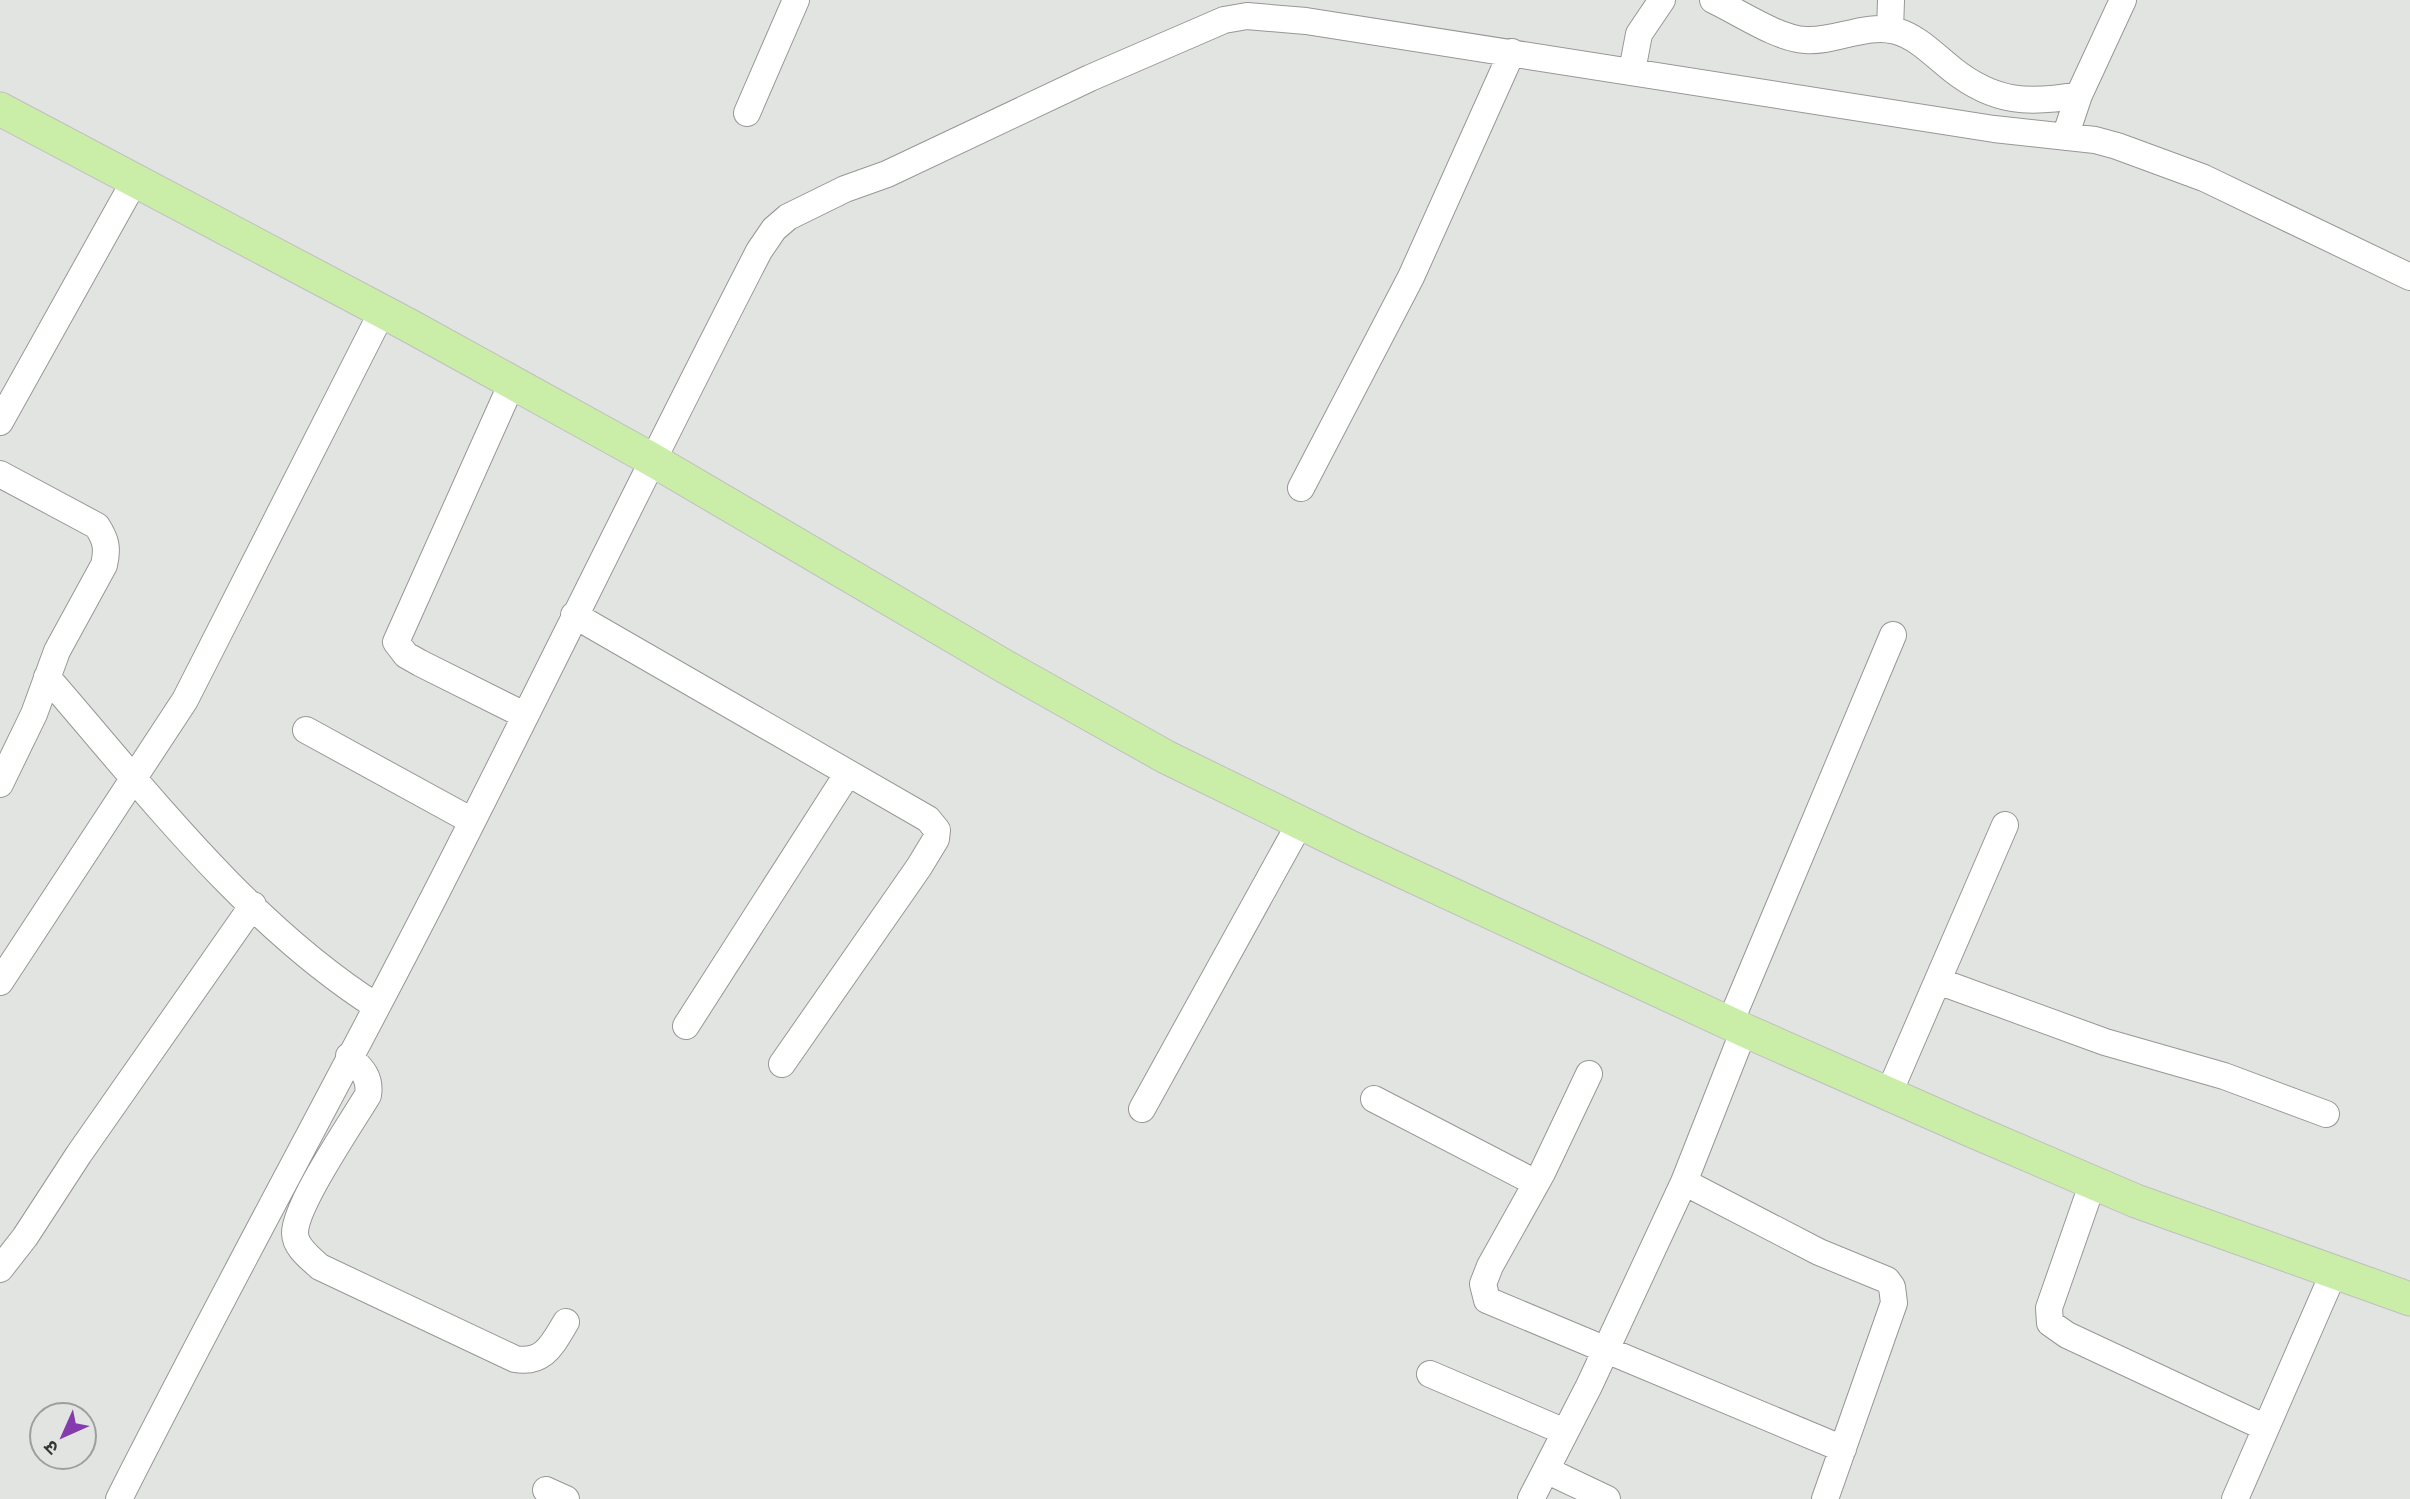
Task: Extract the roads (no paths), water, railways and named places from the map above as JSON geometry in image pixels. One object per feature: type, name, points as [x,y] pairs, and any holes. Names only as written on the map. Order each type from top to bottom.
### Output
[{"type":"main road","points":[[0,109],[651,459],[1108,724],[1300,823],[1737,1026],[2136,1201],[2410,1299]]},
{"type":"street","points":[[747,113],[796,0]]},
{"type":"street","points":[[1634,59],[1662,0]]},
{"type":"street","points":[[1713,0],[1804,40],[1890,30],[1907,36],[1967,79],[2007,98],[2030,102],[2117,146],[2204,178],[2410,277]]},
{"type":"street","points":[[1890,30],[1891,0]]},
{"type":"street","points":[[2070,121],[2123,0]]},
{"type":"street","points":[[119,1499],[224,1290],[472,821],[651,459],[759,251],[774,229],[788,217],[845,189],[887,174],[1090,78],[1221,10],[1247,16],[1306,21],[1512,52],[1634,59],[1994,129],[2070,121]]},
{"type":"street","points":[[1301,488],[1411,277],[1512,52]]},
{"type":"street","points":[[0,422],[135,180]]},
{"type":"street","points":[[0,982],[185,700],[382,312]]},
{"type":"street","points":[[512,383],[396,642],[413,659],[524,715]]},
{"type":"street","points":[[0,474],[97,526],[106,539],[104,565],[57,651],[34,714],[0,784]]},
{"type":"street","points":[[574,615],[928,819],[937,831],[936,839],[782,1065]]},
{"type":"street","points":[[1531,1499],[1566,1432],[1684,1182],[1737,1026],[1894,635]]},
{"type":"street","points":[[47,677],[253,905],[330,973],[376,1006]]},
{"type":"street","points":[[306,730],[472,821]]},
{"type":"street","points":[[687,1026],[848,773]]},
{"type":"street","points":[[1142,1109],[1300,823]]},
{"type":"street","points":[[1889,1093],[2005,825]]},
{"type":"street","points":[[0,1269],[25,1237],[79,1154],[253,905]]},
{"type":"street","points":[[1938,981],[2105,1042],[2224,1076],[2326,1114]]},
{"type":"street","points":[[349,1056],[366,1073],[370,1085],[368,1095],[303,1206],[295,1234],[299,1245],[320,1266],[515,1359],[528,1361],[544,1355],[566,1322]]},
{"type":"street","points":[[1589,1074],[1536,1183],[1490,1266],[1483,1293],[1493,1303],[1843,1449]]},
{"type":"street","points":[[1374,1099],[1536,1183]]},
{"type":"street","points":[[1684,1182],[1819,1252],[1887,1280],[1892,1286],[1894,1303],[1825,1499]]},
{"type":"street","points":[[2093,1182],[2049,1308],[2050,1323],[2067,1335],[2266,1428]]},
{"type":"street","points":[[2235,1499],[2334,1272]]},
{"type":"street","points":[[1430,1374],[1566,1432]]},
{"type":"street","points":[[1546,1470],[1607,1499]]}]
